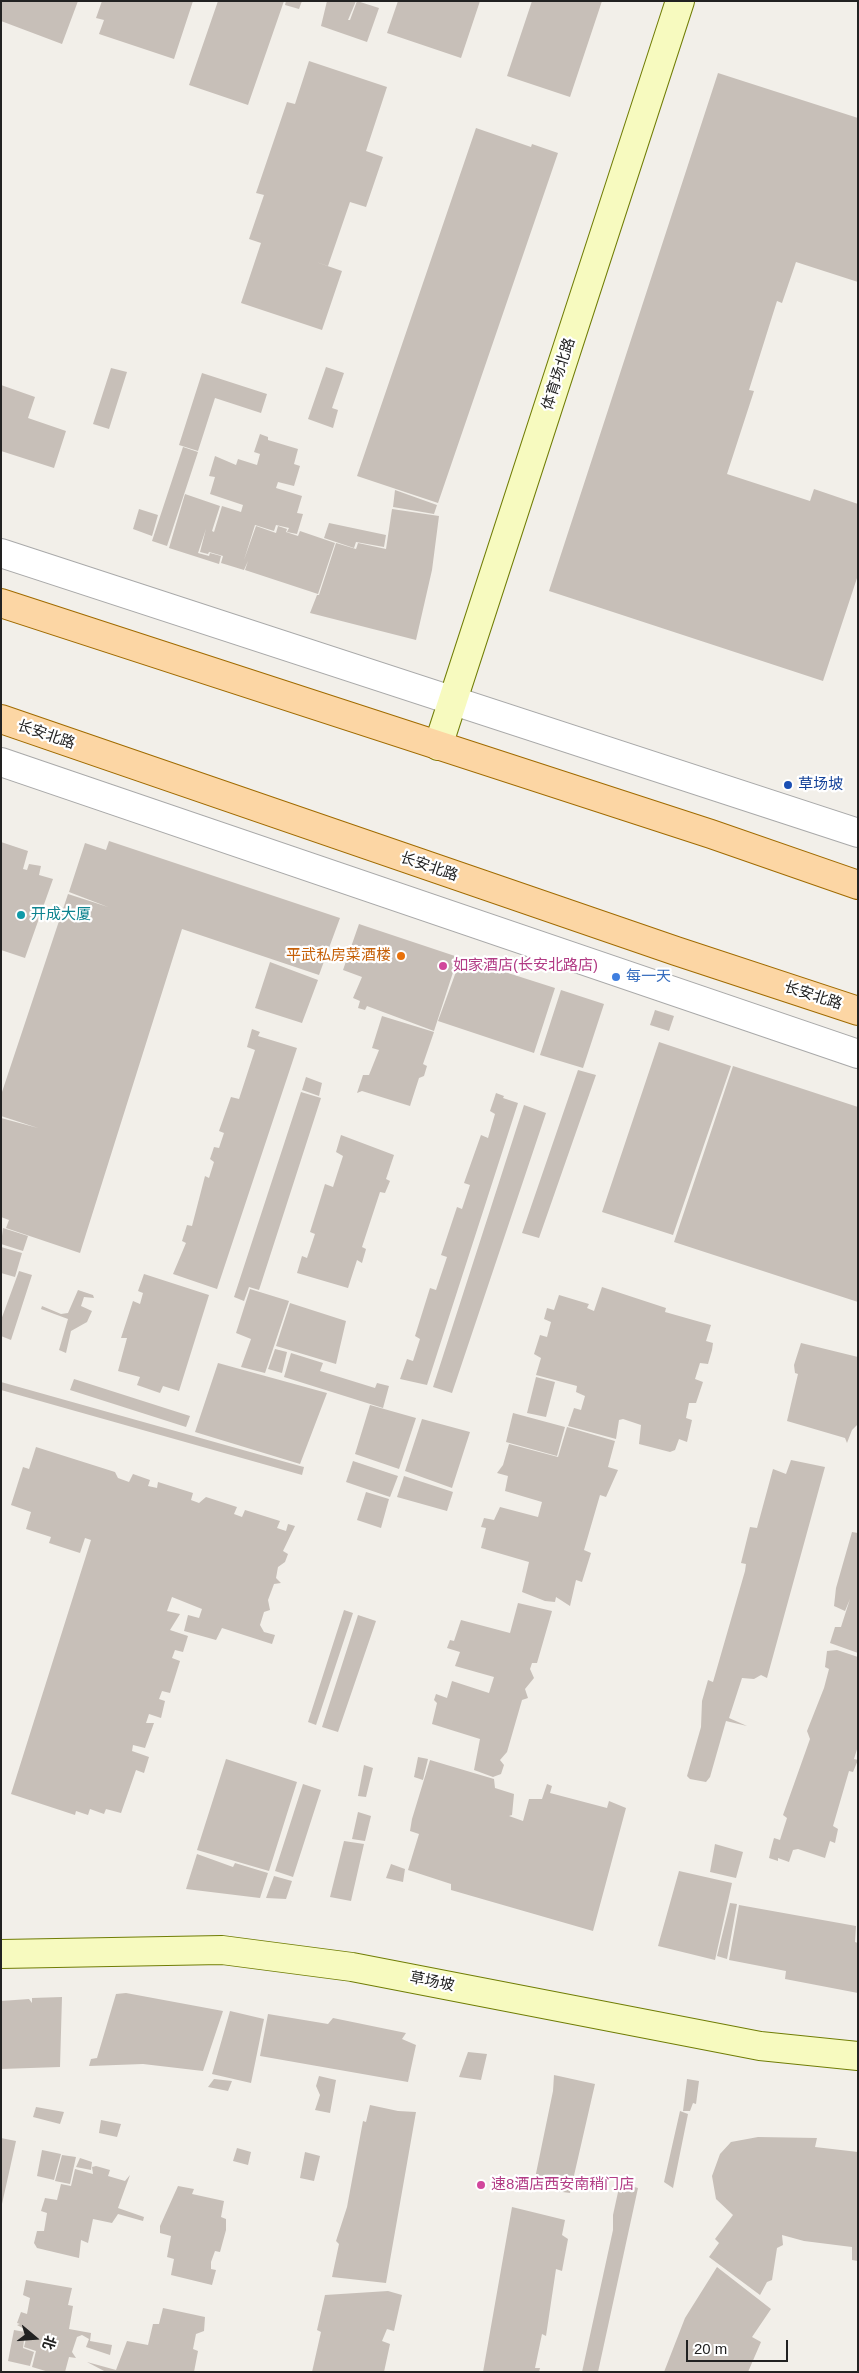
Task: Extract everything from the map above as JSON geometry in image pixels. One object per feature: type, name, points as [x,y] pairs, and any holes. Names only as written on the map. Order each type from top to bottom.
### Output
[{"type":"main road","points":[[1,603],[710,834],[858,885]]},
{"type":"main road","name":"长安北路","points":[[1,719],[657,945],[858,1011]]},
{"type":"street","name":"体育场北路","points":[[438,746],[680,1]]},
{"type":"street","points":[[1,553],[858,834]]},
{"type":"street","points":[[1,762],[858,1054]]},
{"type":"street","name":"草场坡","points":[[1,1954],[222,1950],[352,1967],[760,2046],[858,2056]]},
{"type":"building","points":[[1,1],[78,1],[62,44],[1,21]]},
{"type":"building","points":[[102,1],[193,1],[174,59],[99,34],[104,20],[96,18]]},
{"type":"building","points":[[218,1],[284,1],[248,105],[189,85]]},
{"type":"building","points":[[286,1],[302,1],[299,9],[285,5]]},
{"type":"building","points":[[327,1],[356,1],[348,20],[350,20],[357,1],[379,8],[367,42],[321,26]]},
{"type":"building","points":[[398,1],[480,1],[461,58],[387,33]]},
{"type":"building","points":[[532,1],[602,1],[570,97],[507,76]]},
{"type":"building","points":[[309,61],[387,87],[366,151],[383,157],[366,207],[350,202],[328,266],[316,262],[342,271],[322,330],[241,303],[261,243],[249,239],[264,195],[256,193],[287,102],[295,104]]},
{"type":"building","points":[[718,73],[858,118],[858,282],[796,262],[782,303],[777,301],[749,390],[754,391],[727,474],[810,501],[814,489],[858,504],[858,575],[823,681],[549,591]]},
{"type":"building","points":[[476,128],[531,147],[532,144],[558,153],[438,503],[357,476]]},
{"type":"building","points":[[326,367],[344,373],[332,408],[338,410],[333,428],[308,419]]},
{"type":"building","points":[[111,368],[127,372],[109,429],[93,424]]},
{"type":"building","points":[[202,373],[267,394],[261,413],[215,398],[198,451],[179,445]]},
{"type":"building","points":[[1,385],[35,397],[28,418],[66,431],[54,468],[1,451]]},
{"type":"building","points":[[260,434],[268,437],[268,440],[298,449],[294,464],[300,466],[294,486],[278,482],[276,488],[302,496],[297,513],[303,514],[297,534],[287,532],[289,528],[276,525],[274,531],[255,525],[244,560],[256,526],[276,533],[278,526],[287,529],[286,532],[298,536],[300,531],[335,543],[318,594],[245,570],[248,561],[244,570],[221,563],[223,556],[209,552],[208,554],[200,552],[206,529],[198,553],[209,556],[210,553],[221,556],[219,564],[169,548],[185,494],[220,506],[212,531],[214,532],[222,506],[241,512],[243,505],[210,494],[215,477],[209,476],[215,456],[236,465],[238,459],[257,465],[260,454],[254,452]]},
{"type":"building","points":[[183,447],[198,452],[167,546],[152,541]]},
{"type":"building","points":[[395,490],[437,505],[434,514],[393,507]]},
{"type":"building","points":[[139,509],[158,515],[152,536],[133,529]]},
{"type":"building","points":[[392,509],[439,516],[432,570],[416,640],[310,613],[317,595],[319,595],[336,543],[356,549],[358,543],[386,549]]},
{"type":"building","points":[[329,523],[386,535],[384,547],[356,542],[354,548],[324,538]]},
{"type":"building","points":[[109,841],[340,918],[319,975],[182,929],[80,1253],[6,1228],[9,1220],[1,1217],[1,1118],[38,1128],[1,1116],[1,1095],[68,894],[108,907],[69,892],[85,843],[106,850]]},
{"type":"building","name":"开成大厦","points":[[1,842],[28,851],[23,869],[27,870],[29,864],[41,866],[39,875],[53,879],[25,958],[1,950]]},
{"type":"building","points":[[359,924],[458,957],[434,1031],[367,1006],[365,1010],[358,1008],[360,1001],[353,998],[362,977],[343,970]]},
{"type":"building","points":[[461,958],[555,988],[534,1053],[438,1021]]},
{"type":"building","points":[[270,962],[318,980],[302,1023],[255,1008]]},
{"type":"building","points":[[561,990],[604,1004],[583,1068],[540,1055]]},
{"type":"building","points":[[655,1010],[674,1016],[669,1031],[650,1025]]},
{"type":"building","points":[[382,1016],[434,1032],[423,1064],[427,1066],[424,1076],[419,1078],[410,1106],[362,1091],[357,1093],[363,1075],[369,1075],[379,1050],[372,1048]]},
{"type":"building","points":[[252,1029],[260,1032],[258,1036],[297,1048],[217,1289],[173,1274],[186,1243],[182,1241],[187,1225],[192,1226],[205,1176],[209,1178],[214,1162],[210,1159],[214,1147],[219,1148],[224,1133],[219,1131],[231,1097],[239,1099],[255,1050],[247,1047]]},
{"type":"building","points":[[659,1042],[731,1066],[673,1235],[602,1212]]},
{"type":"building","points":[[733,1066],[858,1107],[858,1302],[674,1242]]},
{"type":"building","points":[[578,1070],[596,1075],[539,1238],[522,1233]]},
{"type":"building","points":[[306,1077],[322,1083],[319,1096],[302,1090]]},
{"type":"building","points":[[301,1092],[321,1098],[259,1290],[249,1287],[244,1301],[234,1297]]},
{"type":"building","points":[[496,1093],[504,1096],[503,1098],[518,1103],[427,1385],[400,1379],[407,1359],[413,1361],[420,1339],[415,1336],[430,1288],[436,1290],[447,1257],[441,1255],[457,1207],[462,1209],[470,1185],[464,1183],[481,1135],[488,1138],[495,1114],[490,1111]]},
{"type":"building","points":[[524,1105],[546,1113],[452,1393],[433,1387]]},
{"type":"building","points":[[341,1135],[394,1155],[386,1179],[390,1181],[385,1193],[380,1192],[362,1247],[366,1249],[362,1263],[357,1260],[348,1288],[297,1273],[302,1256],[307,1258],[315,1234],[310,1232],[325,1184],[333,1187],[343,1156],[336,1152]]},
{"type":"building","points":[[3,1228],[28,1236],[23,1251],[1,1244]]},
{"type":"building","points":[[1,1247],[22,1253],[15,1277],[1,1273]]},
{"type":"building","points":[[19,1271],[32,1275],[11,1340],[1,1336],[1,1320]]},
{"type":"building","points":[[144,1274],[209,1295],[179,1391],[163,1386],[160,1393],[137,1385],[140,1377],[118,1371],[127,1338],[121,1338],[133,1301],[140,1304],[143,1293],[138,1291]]},
{"type":"building","points":[[602,1287],[666,1308],[665,1312],[711,1325],[706,1341],[713,1343],[712,1350],[708,1364],[700,1363],[695,1379],[703,1382],[696,1403],[689,1403],[686,1418],[692,1420],[687,1442],[679,1439],[675,1450],[670,1452],[639,1444],[641,1425],[623,1419],[619,1420],[616,1439],[568,1426],[574,1408],[581,1410],[585,1396],[576,1392],[577,1386],[536,1375],[541,1358],[534,1354],[540,1335],[547,1337],[551,1322],[544,1319],[547,1308],[554,1310],[559,1295],[589,1304],[587,1308],[594,1311]]},
{"type":"building","points":[[250,1289],[289,1301],[265,1373],[241,1367],[251,1339],[236,1333]]},
{"type":"building","points":[[78,1290],[93,1295],[94,1298],[84,1297],[81,1306],[92,1311],[87,1322],[71,1331],[66,1353],[59,1350],[68,1319],[41,1309],[42,1306],[61,1314],[68,1313]]},
{"type":"building","points":[[290,1303],[346,1321],[336,1364],[276,1346]]},
{"type":"building","points":[[801,1343],[858,1357],[858,1424],[852,1430],[847,1443],[845,1438],[787,1421],[798,1374],[795,1373],[794,1365]]},
{"type":"building","points":[[275,1349],[287,1352],[282,1373],[268,1369]]},
{"type":"building","points":[[291,1353],[323,1363],[320,1371],[375,1388],[377,1383],[389,1386],[383,1408],[284,1377]]},
{"type":"building","points":[[218,1363],[327,1393],[300,1464],[195,1432]]},
{"type":"building","points":[[536,1377],[555,1382],[546,1417],[527,1413]]},
{"type":"building","points":[[74,1379],[190,1416],[186,1427],[70,1390]]},
{"type":"building","points":[[1,1382],[304,1467],[302,1475],[1,1390]]},
{"type":"building","points":[[370,1405],[416,1418],[399,1469],[355,1454]]},
{"type":"building","points":[[513,1413],[565,1427],[557,1456],[506,1442]]},
{"type":"building","points":[[422,1419],[470,1432],[452,1488],[405,1471]]},
{"type":"building","points":[[567,1427],[615,1441],[608,1467],[618,1470],[606,1497],[600,1495],[584,1550],[591,1553],[582,1582],[576,1580],[570,1606],[556,1597],[555,1602],[545,1601],[522,1592],[529,1562],[481,1548],[486,1528],[481,1527],[484,1518],[494,1520],[500,1507],[538,1517],[542,1502],[505,1491],[508,1476],[497,1473],[503,1465],[509,1444],[558,1457]]},
{"type":"building","points":[[36,1447],[115,1472],[118,1478],[129,1482],[133,1474],[150,1480],[148,1486],[157,1488],[158,1482],[193,1493],[191,1500],[199,1503],[206,1497],[237,1507],[234,1514],[242,1517],[245,1510],[280,1521],[277,1528],[286,1531],[288,1524],[295,1526],[283,1551],[288,1554],[285,1562],[278,1567],[276,1578],[281,1583],[274,1584],[268,1600],[270,1610],[264,1612],[260,1625],[264,1632],[275,1635],[272,1644],[222,1628],[216,1640],[184,1631],[188,1615],[199,1618],[202,1609],[172,1597],[167,1611],[180,1614],[170,1630],[188,1636],[183,1652],[175,1650],[172,1658],[180,1661],[170,1693],[162,1691],[159,1699],[165,1701],[161,1718],[149,1714],[146,1723],[154,1723],[145,1748],[133,1745],[132,1751],[149,1757],[144,1773],[136,1770],[121,1813],[106,1809],[104,1814],[90,1809],[88,1815],[76,1811],[75,1815],[11,1794],[91,1540],[85,1538],[80,1553],[49,1543],[51,1537],[26,1529],[31,1512],[11,1505],[23,1467],[29,1469]]},
{"type":"building","points":[[791,1460],[825,1467],[767,1678],[761,1675],[754,1679],[742,1678],[729,1718],[747,1726],[726,1721],[710,1777],[706,1782],[690,1779],[687,1776],[701,1727],[702,1701],[708,1680],[713,1682],[745,1571],[746,1564],[741,1563],[750,1527],[757,1528],[773,1469],[786,1474]]},
{"type":"building","points":[[353,1461],[398,1476],[390,1497],[346,1482]]},
{"type":"building","points":[[404,1476],[453,1492],[447,1511],[397,1497]]},
{"type":"building","points":[[366,1492],[389,1499],[381,1528],[357,1520]]},
{"type":"building","points":[[852,1532],[858,1533],[858,1653],[830,1643],[835,1627],[841,1627],[850,1599],[845,1611],[834,1606],[836,1588]]},
{"type":"building","points":[[518,1603],[552,1611],[537,1663],[532,1663],[530,1669],[534,1678],[525,1689],[528,1698],[522,1700],[507,1752],[500,1760],[504,1765],[501,1774],[493,1777],[474,1770],[480,1739],[432,1724],[437,1703],[434,1700],[436,1694],[447,1698],[452,1681],[489,1693],[494,1677],[455,1666],[460,1652],[447,1648],[450,1640],[454,1641],[461,1620],[510,1633]]},
{"type":"building","points":[[344,1610],[353,1613],[316,1725],[308,1722]]},
{"type":"building","points":[[358,1615],[376,1621],[338,1732],[322,1727]]},
{"type":"building","points":[[837,1650],[858,1657],[858,1746],[854,1759],[858,1760],[853,1772],[849,1771],[833,1826],[838,1829],[835,1843],[830,1841],[825,1858],[798,1849],[793,1850],[789,1862],[778,1858],[778,1861],[769,1858],[774,1838],[780,1840],[787,1818],[783,1815],[810,1739],[807,1731],[824,1688],[829,1669],[825,1667],[827,1651]]},
{"type":"building","points":[[418,1757],[428,1759],[423,1780],[414,1777]]},
{"type":"building","points":[[226,1759],[297,1782],[269,1871],[197,1850]]},
{"type":"building","points":[[430,1760],[494,1779],[495,1788],[514,1794],[512,1815],[509,1816],[523,1821],[529,1799],[542,1799],[547,1784],[552,1786],[550,1793],[607,1808],[609,1801],[626,1808],[593,1931],[451,1890],[451,1884],[408,1870],[419,1834],[410,1831],[412,1819]]},
{"type":"building","points":[[364,1765],[373,1768],[366,1797],[358,1796]]},
{"type":"building","points":[[303,1784],[321,1790],[293,1877],[275,1871]]},
{"type":"building","points":[[358,1812],[371,1816],[365,1841],[352,1839]]},
{"type":"building","points":[[344,1841],[364,1844],[351,1901],[330,1897]]},
{"type":"building","points":[[715,1844],[743,1852],[736,1878],[710,1872]]},
{"type":"building","points":[[197,1854],[233,1867],[235,1863],[268,1873],[260,1898],[186,1889]]},
{"type":"building","points":[[391,1864],[405,1869],[403,1882],[386,1878]]},
{"type":"building","points":[[679,1871],[732,1883],[715,1960],[658,1946]]},
{"type":"building","points":[[274,1876],[292,1881],[286,1899],[266,1898]]},
{"type":"building","points":[[730,1903],[737,1904],[727,1959],[717,1956]]},
{"type":"building","points":[[739,1905],[856,1926],[858,1993],[785,1979],[786,1971],[729,1960]]},
{"type":"building","points":[[126,1993],[223,2011],[203,2071],[143,2064],[89,2066],[91,2059],[97,2058],[116,1994]]},
{"type":"building","points":[[62,1997],[60,2067],[1,2069],[1,2001],[29,1999],[32,2003],[32,1998]]},
{"type":"building","points":[[230,2011],[264,2019],[251,2083],[212,2074]]},
{"type":"building","points":[[268,2014],[328,2024],[333,2018],[406,2033],[402,2039],[416,2045],[408,2082],[260,2056]]},
{"type":"building","points":[[468,2052],[487,2054],[481,2080],[459,2077]]},
{"type":"building","points":[[554,2075],[595,2084],[570,2193],[533,2188],[553,2091]]},
{"type":"building","points":[[319,2076],[336,2080],[330,2113],[315,2110],[320,2095],[316,2086]]},
{"type":"building","points":[[214,2079],[232,2081],[228,2091],[208,2087]]},
{"type":"building","points":[[687,2079],[699,2081],[696,2104],[693,2103],[690,2111],[683,2111]]},
{"type":"building","points":[[370,2105],[398,2111],[416,2112],[386,2283],[332,2277],[339,2244],[336,2241],[347,2207],[363,2121],[366,2122]]},
{"type":"building","points":[[36,2107],[64,2112],[60,2124],[33,2117]]},
{"type":"building","points":[[680,2111],[688,2114],[673,2188],[664,2182]]},
{"type":"building","points":[[101,2120],[121,2124],[117,2137],[99,2133]]},
{"type":"building","points":[[758,2137],[817,2138],[815,2147],[858,2152],[858,2261],[852,2260],[852,2247],[804,2241],[782,2235],[783,2245],[777,2248],[772,2280],[767,2282],[760,2295],[709,2257],[719,2243],[715,2239],[733,2215],[716,2199],[712,2176],[720,2154],[731,2142]]},
{"type":"building","points":[[1,2138],[16,2141],[2,2204],[1,2204]]},
{"type":"building","points":[[237,2148],[251,2152],[248,2165],[233,2161]]},
{"type":"building","points":[[42,2150],[61,2154],[54,2180],[37,2176]]},
{"type":"building","points":[[305,2152],[320,2156],[314,2181],[300,2178]]},
{"type":"building","points":[[62,2155],[76,2157],[70,2184],[55,2181]]},
{"type":"building","points":[[80,2158],[92,2162],[91,2170],[76,2167]]},
{"type":"building","points":[[96,2166],[110,2170],[108,2176],[125,2181],[130,2175],[118,2208],[144,2217],[143,2221],[118,2214],[112,2223],[93,2219],[88,2243],[81,2240],[79,2258],[37,2248],[34,2243],[37,2231],[44,2231],[47,2213],[41,2211],[45,2198],[57,2200],[61,2184],[71,2186],[75,2169],[93,2174],[92,2167]]},
{"type":"building","points":[[620,2183],[638,2188],[598,2372],[582,2372],[613,2230],[613,2215]]},
{"type":"building","points":[[178,2186],[194,2189],[192,2194],[224,2201],[221,2217],[226,2219],[226,2230],[220,2252],[215,2251],[211,2262],[211,2269],[216,2270],[212,2285],[171,2275],[174,2259],[167,2257],[171,2236],[160,2233],[160,2226]]},
{"type":"building","points":[[512,2207],[565,2220],[562,2235],[568,2239],[562,2271],[556,2269],[546,2336],[542,2334],[535,2368],[540,2368],[539,2372],[483,2372]]},
{"type":"building","points":[[717,2267],[771,2309],[752,2337],[761,2342],[748,2372],[664,2372],[685,2318]]},
{"type":"building","points":[[26,2280],[72,2288],[68,2305],[73,2306],[69,2329],[91,2333],[90,2341],[112,2345],[110,2355],[86,2347],[89,2339],[82,2335],[77,2337],[72,2352],[76,2358],[69,2357],[65,2372],[49,2372],[32,2367],[36,2351],[24,2347],[28,2331],[17,2325],[20,2324],[17,2323],[21,2312],[27,2314],[30,2298],[23,2295]]},
{"type":"building","points":[[388,2291],[402,2295],[394,2331],[387,2329],[382,2341],[390,2344],[384,2372],[312,2372],[321,2332],[317,2330],[325,2295]]},
{"type":"building","points":[[163,2308],[205,2317],[204,2331],[196,2334],[193,2349],[198,2351],[194,2372],[106,2372],[87,2362],[116,2370],[127,2341],[148,2345],[153,2324],[159,2324]]},
{"type":"building","points":[[14,2330],[25,2332],[23,2348],[34,2352],[30,2366],[8,2361]]},
{"type":"place","name":"草场坡","points":[[788,785]]},
{"type":"place","name":"开成大厦","points":[[21,915]]},
{"type":"place","name":"平武私房菜酒楼","points":[[401,956]]},
{"type":"place","name":"如家酒店(长安北路店)","points":[[443,966]]},
{"type":"place","name":"每一天","points":[[616,977]]},
{"type":"place","name":"速8酒店西安南稍门店","points":[[481,2185]]}]
